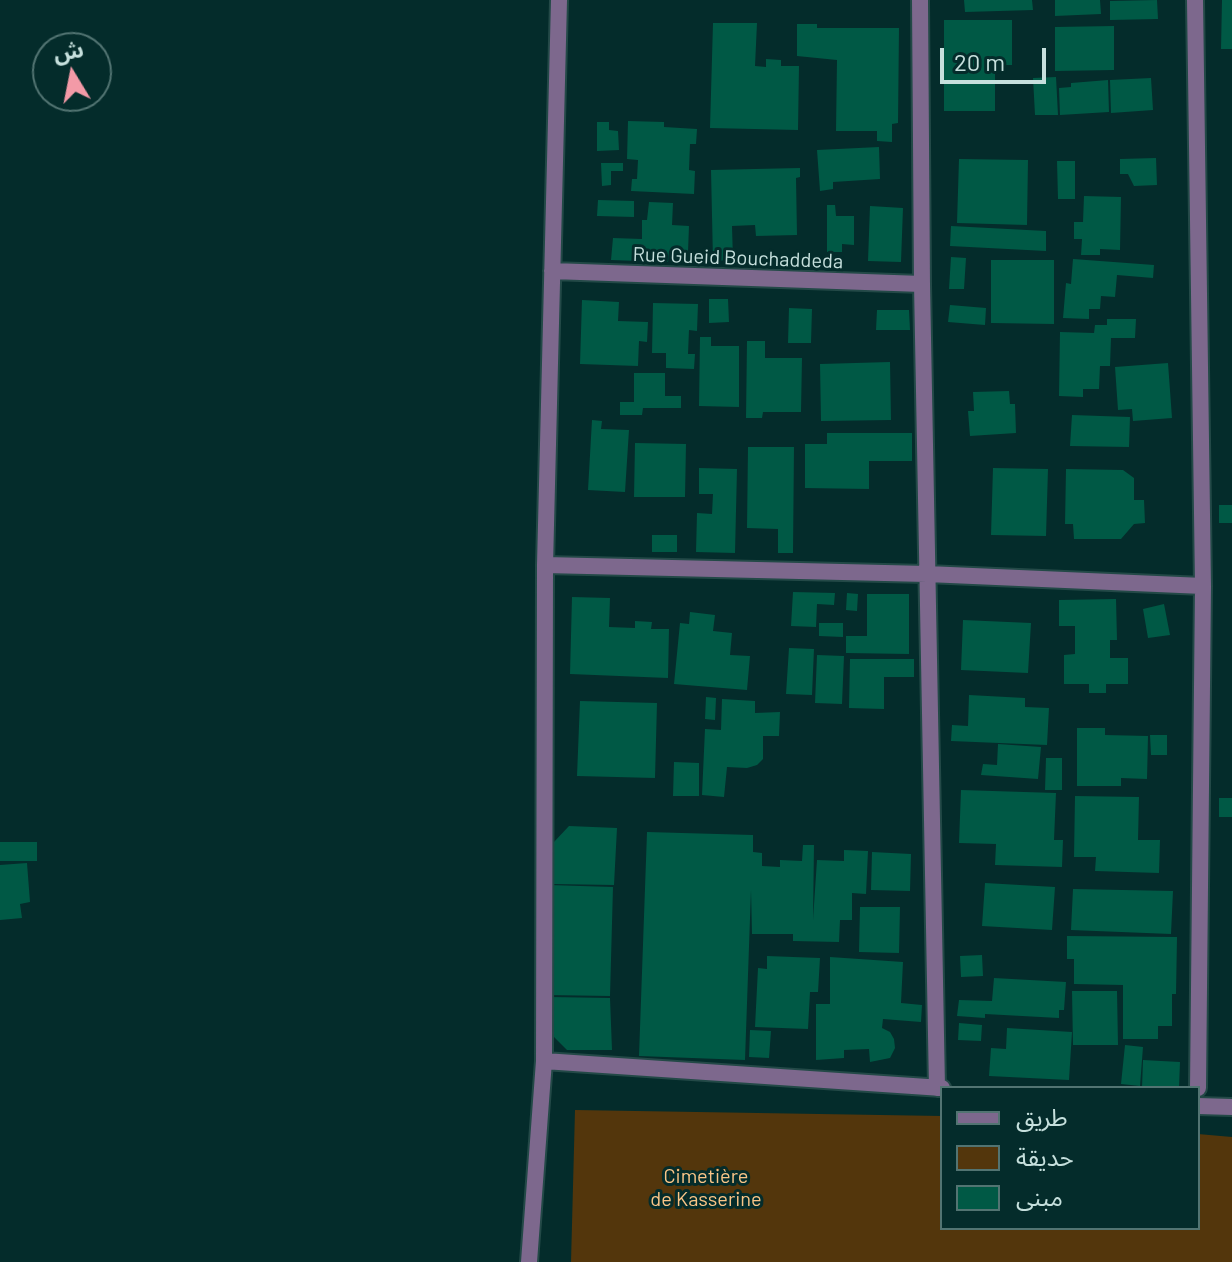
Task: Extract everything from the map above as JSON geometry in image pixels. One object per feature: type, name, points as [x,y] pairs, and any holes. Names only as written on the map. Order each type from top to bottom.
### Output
[{"type":"street","points":[[529,1262],[544,1061],[545,565],[559,0]]},
{"type":"street","points":[[544,1061],[939,1088],[927,574],[920,0]]},
{"type":"street","points":[[1195,0],[1203,586],[1198,1086]]},
{"type":"street","name":"Rue Gueid Bouchaddeda","points":[[552,271],[922,284]]},
{"type":"street","points":[[545,565],[927,574],[1203,586]]},
{"type":"street","points":[[1200,1106],[1232,1107]]},
{"type":"green space","name":"Cimetière de Kasserine","points":[[575,1110],[940,1116],[940,1230],[1200,1230],[1200,1134],[1232,1137],[1232,1262],[571,1262]]},
{"type":"building","points":[[964,0],[1032,0],[1033,10],[965,12]]},
{"type":"building","points":[[1055,0],[1100,0],[1101,14],[1055,16]]},
{"type":"building","points":[[1157,0],[1158,19],[1110,20],[1110,1]]},
{"type":"building","points":[[1222,0],[1232,0],[1232,49],[1221,49]]},
{"type":"building","points":[[944,20],[1012,20],[1012,65],[995,65],[995,111],[944,111]]},
{"type":"building","points":[[713,23],[757,23],[755,66],[766,67],[766,59],[781,60],[781,66],[799,66],[798,130],[710,128]]},
{"type":"building","points":[[797,24],[817,24],[817,28],[899,28],[898,123],[892,124],[892,142],[877,141],[877,131],[836,131],[837,60],[797,56]]},
{"type":"building","points":[[1114,26],[1114,70],[1055,71],[1055,27]]},
{"type":"building","points":[[1056,77],[1058,115],[1035,115],[1033,78]]},
{"type":"building","points":[[1151,78],[1153,110],[1111,113],[1110,80]]},
{"type":"building","points":[[1108,80],[1109,112],[1060,115],[1059,88],[1071,87],[1071,83]]},
{"type":"building","points":[[628,121],[664,122],[664,127],[697,129],[696,144],[690,144],[689,170],[695,171],[694,194],[631,191],[632,179],[637,179],[638,160],[627,159]]},
{"type":"building","points":[[597,122],[609,122],[609,130],[618,131],[619,150],[597,151]]},
{"type":"building","points":[[879,147],[880,179],[833,182],[833,189],[820,191],[817,150]]},
{"type":"building","points":[[1156,158],[1157,185],[1134,186],[1128,174],[1120,174],[1120,159]]},
{"type":"building","points":[[959,159],[1028,160],[1027,225],[957,223]]},
{"type":"building","points":[[1057,161],[1075,161],[1075,199],[1058,199]]},
{"type":"building","points":[[601,163],[623,163],[623,171],[611,171],[611,185],[602,186]]},
{"type":"building","points":[[800,168],[800,177],[796,178],[797,235],[756,236],[755,225],[732,226],[733,260],[713,261],[711,170]]},
{"type":"building","points":[[1084,196],[1121,197],[1120,250],[1100,249],[1100,255],[1081,255],[1082,239],[1074,239],[1074,222],[1083,222]]},
{"type":"building","points":[[598,200],[634,201],[634,217],[597,216]]},
{"type":"building","points":[[649,202],[673,203],[672,225],[689,226],[688,252],[669,251],[668,262],[611,260],[613,238],[642,239],[642,220],[647,220]]},
{"type":"building","points":[[827,205],[835,205],[836,216],[854,216],[854,245],[842,244],[842,252],[827,252]]},
{"type":"building","points":[[870,206],[903,208],[901,262],[868,261]]},
{"type":"building","points":[[951,226],[1046,231],[1046,251],[950,246]]},
{"type":"building","points":[[951,257],[966,258],[964,289],[949,289]]},
{"type":"building","points":[[1073,259],[1154,265],[1153,278],[1117,275],[1115,297],[1101,296],[1100,309],[1089,309],[1089,319],[1063,318],[1066,283],[1071,284]]},
{"type":"building","points":[[991,260],[1054,260],[1054,324],[991,323]]},
{"type":"building","points":[[709,299],[728,299],[729,322],[709,323]]},
{"type":"building","points":[[582,300],[619,302],[618,321],[648,322],[647,342],[639,341],[638,366],[580,364]]},
{"type":"building","points":[[653,303],[698,304],[697,331],[689,330],[688,354],[695,354],[694,369],[666,368],[666,353],[652,353]]},
{"type":"building","points":[[950,305],[986,308],[985,325],[948,322]]},
{"type":"building","points":[[789,308],[812,309],[811,343],[788,343]]},
{"type":"building","points":[[877,310],[909,310],[910,330],[876,330]]},
{"type":"building","points":[[1107,319],[1136,319],[1135,338],[1111,338],[1110,366],[1100,366],[1099,389],[1083,389],[1083,397],[1059,396],[1060,332],[1094,333],[1095,325],[1107,325]]},
{"type":"building","points":[[700,337],[711,337],[711,346],[739,346],[739,407],[699,406]]},
{"type":"building","points":[[747,341],[765,341],[765,358],[802,358],[801,412],[763,412],[762,418],[746,418]]},
{"type":"building","points":[[890,362],[891,420],[821,421],[820,364]]},
{"type":"building","points":[[1168,363],[1172,418],[1133,421],[1132,409],[1118,410],[1115,367]]},
{"type":"building","points":[[634,373],[665,373],[665,396],[681,396],[681,408],[643,408],[642,415],[620,415],[620,402],[634,402]]},
{"type":"building","points":[[1009,391],[1010,404],[1015,404],[1016,433],[970,436],[968,411],[974,411],[973,392]]},
{"type":"building","points":[[1072,415],[1130,417],[1129,447],[1070,446]]},
{"type":"building","points":[[592,420],[602,421],[601,429],[629,430],[625,492],[588,490]]},
{"type":"building","points":[[827,433],[912,433],[912,461],[869,461],[869,489],[805,488],[805,444],[827,444]]},
{"type":"building","points":[[635,443],[686,444],[685,497],[634,497]]},
{"type":"building","points":[[748,447],[794,447],[793,553],[778,553],[778,529],[747,528]]},
{"type":"building","points":[[699,468],[737,469],[735,553],[696,552],[697,513],[712,514],[713,494],[699,494]]},
{"type":"building","points":[[993,468],[1048,469],[1046,536],[991,535]]},
{"type":"building","points":[[1066,469],[1123,470],[1134,478],[1134,500],[1144,500],[1145,523],[1134,524],[1121,539],[1074,539],[1073,524],[1065,524]]},
{"type":"building","points":[[1219,505],[1232,505],[1232,523],[1219,523]]},
{"type":"building","points":[[652,535],[677,535],[677,552],[652,552]]},
{"type":"building","points":[[793,592],[835,593],[834,605],[817,604],[816,627],[791,626]]},
{"type":"building","points":[[847,593],[858,594],[857,611],[846,610]]},
{"type":"building","points":[[867,594],[909,594],[909,654],[846,653],[846,636],[867,636]]},
{"type":"building","points":[[572,597],[610,598],[609,627],[635,628],[635,621],[652,622],[651,629],[669,629],[668,678],[570,674]]},
{"type":"building","points":[[1116,599],[1117,640],[1110,640],[1110,658],[1128,658],[1128,684],[1106,684],[1106,693],[1089,693],[1089,684],[1064,684],[1064,655],[1075,654],[1075,626],[1059,626],[1059,600]]},
{"type":"building","points":[[1164,604],[1170,635],[1148,638],[1143,609]]},
{"type":"building","points":[[690,612],[715,615],[713,631],[732,633],[730,655],[750,656],[747,690],[674,684],[680,623],[689,624]]},
{"type":"building","points":[[963,620],[1031,623],[1028,673],[961,670]]},
{"type":"building","points":[[819,623],[843,623],[843,637],[819,636]]},
{"type":"building","points":[[789,648],[814,649],[812,695],[786,694]]},
{"type":"building","points":[[817,655],[844,656],[842,704],[815,703]]},
{"type":"building","points":[[850,659],[914,659],[914,677],[884,677],[884,709],[849,708]]},
{"type":"building","points":[[969,695],[1025,698],[1025,707],[1049,708],[1047,745],[951,741],[952,725],[968,726]]},
{"type":"building","points":[[706,697],[716,698],[715,720],[705,719]]},
{"type":"building","points":[[722,699],[755,701],[755,713],[780,712],[779,736],[763,736],[763,759],[757,765],[727,767],[724,797],[702,795],[705,729],[721,730]]},
{"type":"building","points":[[580,701],[657,703],[655,778],[577,776]]},
{"type":"building","points":[[1077,728],[1105,728],[1105,735],[1148,736],[1147,779],[1121,778],[1121,786],[1077,786]]},
{"type":"building","points":[[1150,735],[1167,735],[1167,755],[1151,755]]},
{"type":"building","points":[[998,744],[1041,747],[1038,779],[981,775],[983,764],[997,765]]},
{"type":"building","points":[[1046,758],[1062,758],[1062,790],[1045,790]]},
{"type":"building","points":[[674,762],[699,763],[699,796],[673,796]]},
{"type":"building","points":[[961,790],[1056,793],[1054,840],[1063,840],[1062,867],[995,865],[996,844],[959,843]]},
{"type":"building","points":[[1075,796],[1139,797],[1138,840],[1160,840],[1159,873],[1095,871],[1096,857],[1074,857]]},
{"type":"building","points":[[1219,798],[1232,798],[1232,817],[1219,817]]},
{"type":"building","points":[[569,826],[617,828],[614,885],[553,884],[553,843]]},
{"type":"building","points":[[647,832],[753,835],[753,852],[762,853],[762,866],[780,867],[780,860],[802,861],[803,845],[814,845],[813,920],[817,860],[844,861],[844,850],[868,851],[866,894],[852,893],[852,920],[840,920],[839,942],[793,941],[793,934],[752,934],[751,890],[745,1060],[639,1056]]},
{"type":"building","points":[[0,842],[37,842],[37,861],[0,861]]},
{"type":"building","points":[[872,852],[911,854],[910,891],[871,890]]},
{"type":"building","points":[[27,863],[30,902],[20,904],[22,918],[0,920],[0,865]]},
{"type":"building","points":[[985,883],[1055,887],[1052,930],[982,926]]},
{"type":"building","points":[[549,885],[613,887],[610,996],[547,995]]},
{"type":"building","points":[[1073,889],[1173,891],[1171,934],[1071,930]]},
{"type":"building","points":[[860,907],[900,907],[899,953],[859,952]]},
{"type":"building","points":[[1067,936],[1177,937],[1172,1026],[1158,1026],[1158,1039],[1123,1039],[1123,985],[1074,984],[1074,959],[1067,959]]},
{"type":"building","points":[[982,955],[983,976],[961,977],[960,956]]},
{"type":"building","points":[[767,956],[820,958],[818,992],[810,992],[808,1029],[755,1027],[758,968],[767,969]]},
{"type":"building","points":[[830,957],[903,962],[901,1003],[922,1005],[921,1022],[883,1019],[882,1028],[890,1032],[894,1039],[895,1048],[890,1058],[870,1062],[869,1049],[844,1050],[844,1058],[816,1060],[816,1004],[830,1004]]},
{"type":"building","points":[[994,978],[1066,982],[1064,1010],[1059,1010],[1059,1018],[985,1014],[985,1018],[957,1016],[959,1000],[992,1001]]},
{"type":"building","points":[[1072,991],[1117,991],[1118,1045],[1073,1045]]},
{"type":"building","points":[[549,997],[610,998],[612,1050],[567,1050],[549,1032]]},
{"type":"building","points":[[959,1023],[982,1025],[981,1041],[958,1040]]},
{"type":"building","points":[[1007,1028],[1072,1032],[1069,1080],[989,1076],[991,1048],[1006,1049]]},
{"type":"building","points":[[750,1030],[771,1031],[769,1058],[749,1057]]},
{"type":"building","points":[[1125,1045],[1143,1047],[1140,1086],[1121,1084]]},
{"type":"building","points":[[1143,1060],[1180,1062],[1179,1086],[1142,1086]]}]
